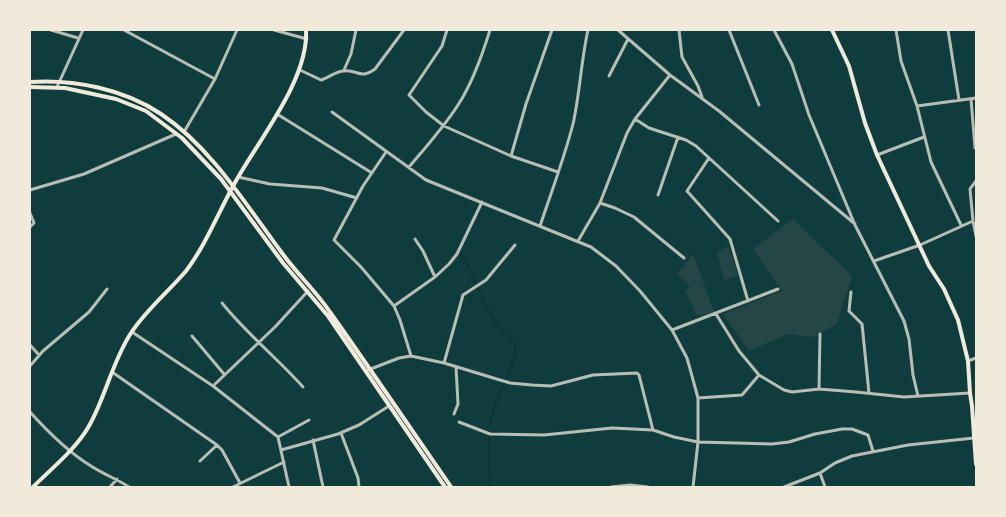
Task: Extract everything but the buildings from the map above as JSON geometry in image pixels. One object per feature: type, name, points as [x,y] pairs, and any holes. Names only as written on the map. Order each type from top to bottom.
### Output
[{"type":"main road","points":[[33,487],[70,451],[90,425],[112,372],[132,332],[145,314],[186,271],[209,234],[232,186],[277,114],[300,70],[307,39],[306,30]]},
{"type":"main road","points":[[832,30],[849,66],[865,123],[877,155],[929,266],[944,289],[958,320],[968,361],[970,392],[974,406],[976,464]]},
{"type":"main road","points":[[30,82],[58,82],[81,85],[128,97],[159,113],[184,132],[232,186],[310,290],[451,487]]},
{"type":"main road","points":[[30,87],[57,87],[93,92],[116,99],[146,111],[178,133],[211,168],[283,262],[310,290]]},
{"type":"main road","points":[[367,370],[389,406],[445,487]]},
{"type":"street","points":[[51,30],[78,38]]},
{"type":"street","points":[[57,87],[83,30]]},
{"type":"street","points":[[124,30],[214,80]]},
{"type":"street","points":[[184,132],[214,80],[237,30]]},
{"type":"street","points":[[274,30],[307,39]]},
{"type":"street","points":[[344,70],[356,30]]},
{"type":"street","points":[[300,70],[321,80],[344,70],[359,74],[371,72],[404,30]]},
{"type":"street","points":[[447,30],[442,46],[409,95],[444,126],[511,156],[558,172]]},
{"type":"street","points":[[409,166],[444,126],[459,104],[481,59],[490,30]]},
{"type":"street","points":[[511,156],[526,104],[552,30]]},
{"type":"street","points":[[540,226],[568,141],[576,108],[582,56],[588,30]]},
{"type":"street","points":[[618,30],[670,75],[702,98],[855,225]]},
{"type":"street","points":[[679,30],[682,57],[698,86],[702,98]]},
{"type":"street","points":[[729,30],[759,106]]},
{"type":"street","points":[[774,30],[792,64],[809,115],[855,225],[904,321],[918,396]]},
{"type":"street","points":[[896,30],[902,61],[917,106],[931,162],[961,225]]},
{"type":"street","points":[[948,30],[959,100]]},
{"type":"street","points":[[609,76],[628,39]]},
{"type":"street","points":[[578,241],[600,203],[619,151],[635,119],[670,75]]},
{"type":"street","points":[[917,106],[976,98]]},
{"type":"street","points":[[971,99],[975,148]]},
{"type":"street","points":[[332,112],[426,180],[578,241],[616,266],[640,291],[672,330],[687,358],[698,398],[698,442],[693,487]]},
{"type":"street","points":[[277,114],[372,173]]},
{"type":"street","points":[[635,119],[649,128],[678,137],[696,146],[778,221]]},
{"type":"street","points":[[30,190],[84,174],[178,133]]},
{"type":"street","points":[[658,195],[678,137]]},
{"type":"street","points":[[877,155],[924,137]]},
{"type":"street","points":[[386,152],[357,198],[334,242],[361,267],[394,306],[411,356]]},
{"type":"street","points":[[709,158],[688,192],[730,239],[748,301]]},
{"type":"street","points":[[238,178],[270,184],[322,188],[357,198]]},
{"type":"street","points":[[976,181],[970,189],[976,236]]},
{"type":"street","points":[[394,306],[435,277],[457,254],[482,202]]},
{"type":"street","points":[[600,203],[634,217],[684,258]]},
{"type":"street","points":[[30,213],[34,223],[30,227]]},
{"type":"street","points":[[874,261],[920,245],[973,221]]},
{"type":"street","points":[[415,239],[435,277]]},
{"type":"street","points":[[444,363],[463,295],[486,280],[515,245]]},
{"type":"street","points":[[30,366],[38,355],[88,312],[107,289]]},
{"type":"street","points":[[672,330],[778,289]]},
{"type":"street","points":[[213,386],[275,327],[310,290]]},
{"type":"street","points":[[851,292],[849,311],[862,324],[869,392]]},
{"type":"street","points":[[222,303],[257,343],[278,360],[303,387]]},
{"type":"street","points":[[716,314],[739,351],[759,375],[784,390],[792,392],[819,389],[869,392],[904,397],[970,392]]},
{"type":"street","points":[[132,332],[213,386],[278,437],[289,487]]},
{"type":"street","points":[[819,389],[820,334]]},
{"type":"street","points":[[192,336],[224,374]]},
{"type":"street","points":[[30,345],[38,355]]},
{"type":"street","points":[[367,370],[399,358],[411,356],[444,363],[510,383],[550,386],[593,375],[634,373],[639,375],[653,430]]},
{"type":"street","points":[[968,361],[976,358]]},
{"type":"street","points":[[454,414],[458,404],[456,367]]},
{"type":"street","points":[[112,372],[222,450],[240,483]]},
{"type":"street","points":[[698,398],[742,395],[759,375]]},
{"type":"street","points":[[281,450],[359,425],[389,406]]},
{"type":"street","points":[[30,412],[70,451],[92,467],[129,487]]},
{"type":"street","points":[[278,437],[309,420]]},
{"type":"street","points":[[459,422],[490,434],[544,435],[612,428],[653,430],[698,442],[772,444],[789,442],[831,430],[852,429],[868,435],[873,451]]},
{"type":"street","points":[[341,432],[358,478],[359,487]]},
{"type":"street","points":[[784,487],[820,473],[835,463],[873,451],[974,438]]},
{"type":"street","points":[[312,440],[323,487]]},
{"type":"street","points":[[200,461],[216,445]]},
{"type":"street","points":[[233,487],[284,461]]},
{"type":"street","points":[[820,473],[825,487]]},
{"type":"street","points":[[110,487],[117,479]]},
{"type":"street","points":[[611,487],[630,485],[648,487]]},
{"type":"shaded area","points":[[793,219],[852,276],[837,324],[814,337],[788,334],[749,351],[723,314],[782,291],[753,249]]},
{"type":"shaded area","points":[[728,246],[738,275],[724,280],[717,252]]},
{"type":"shaded area","points":[[693,254],[714,312],[697,316],[685,291],[690,287],[677,274]]},
{"type":"waterway","points":[[460,252],[493,319],[515,344],[516,354],[494,408],[490,424]]},
{"type":"waterway","points":[[489,435],[490,485]]}]
